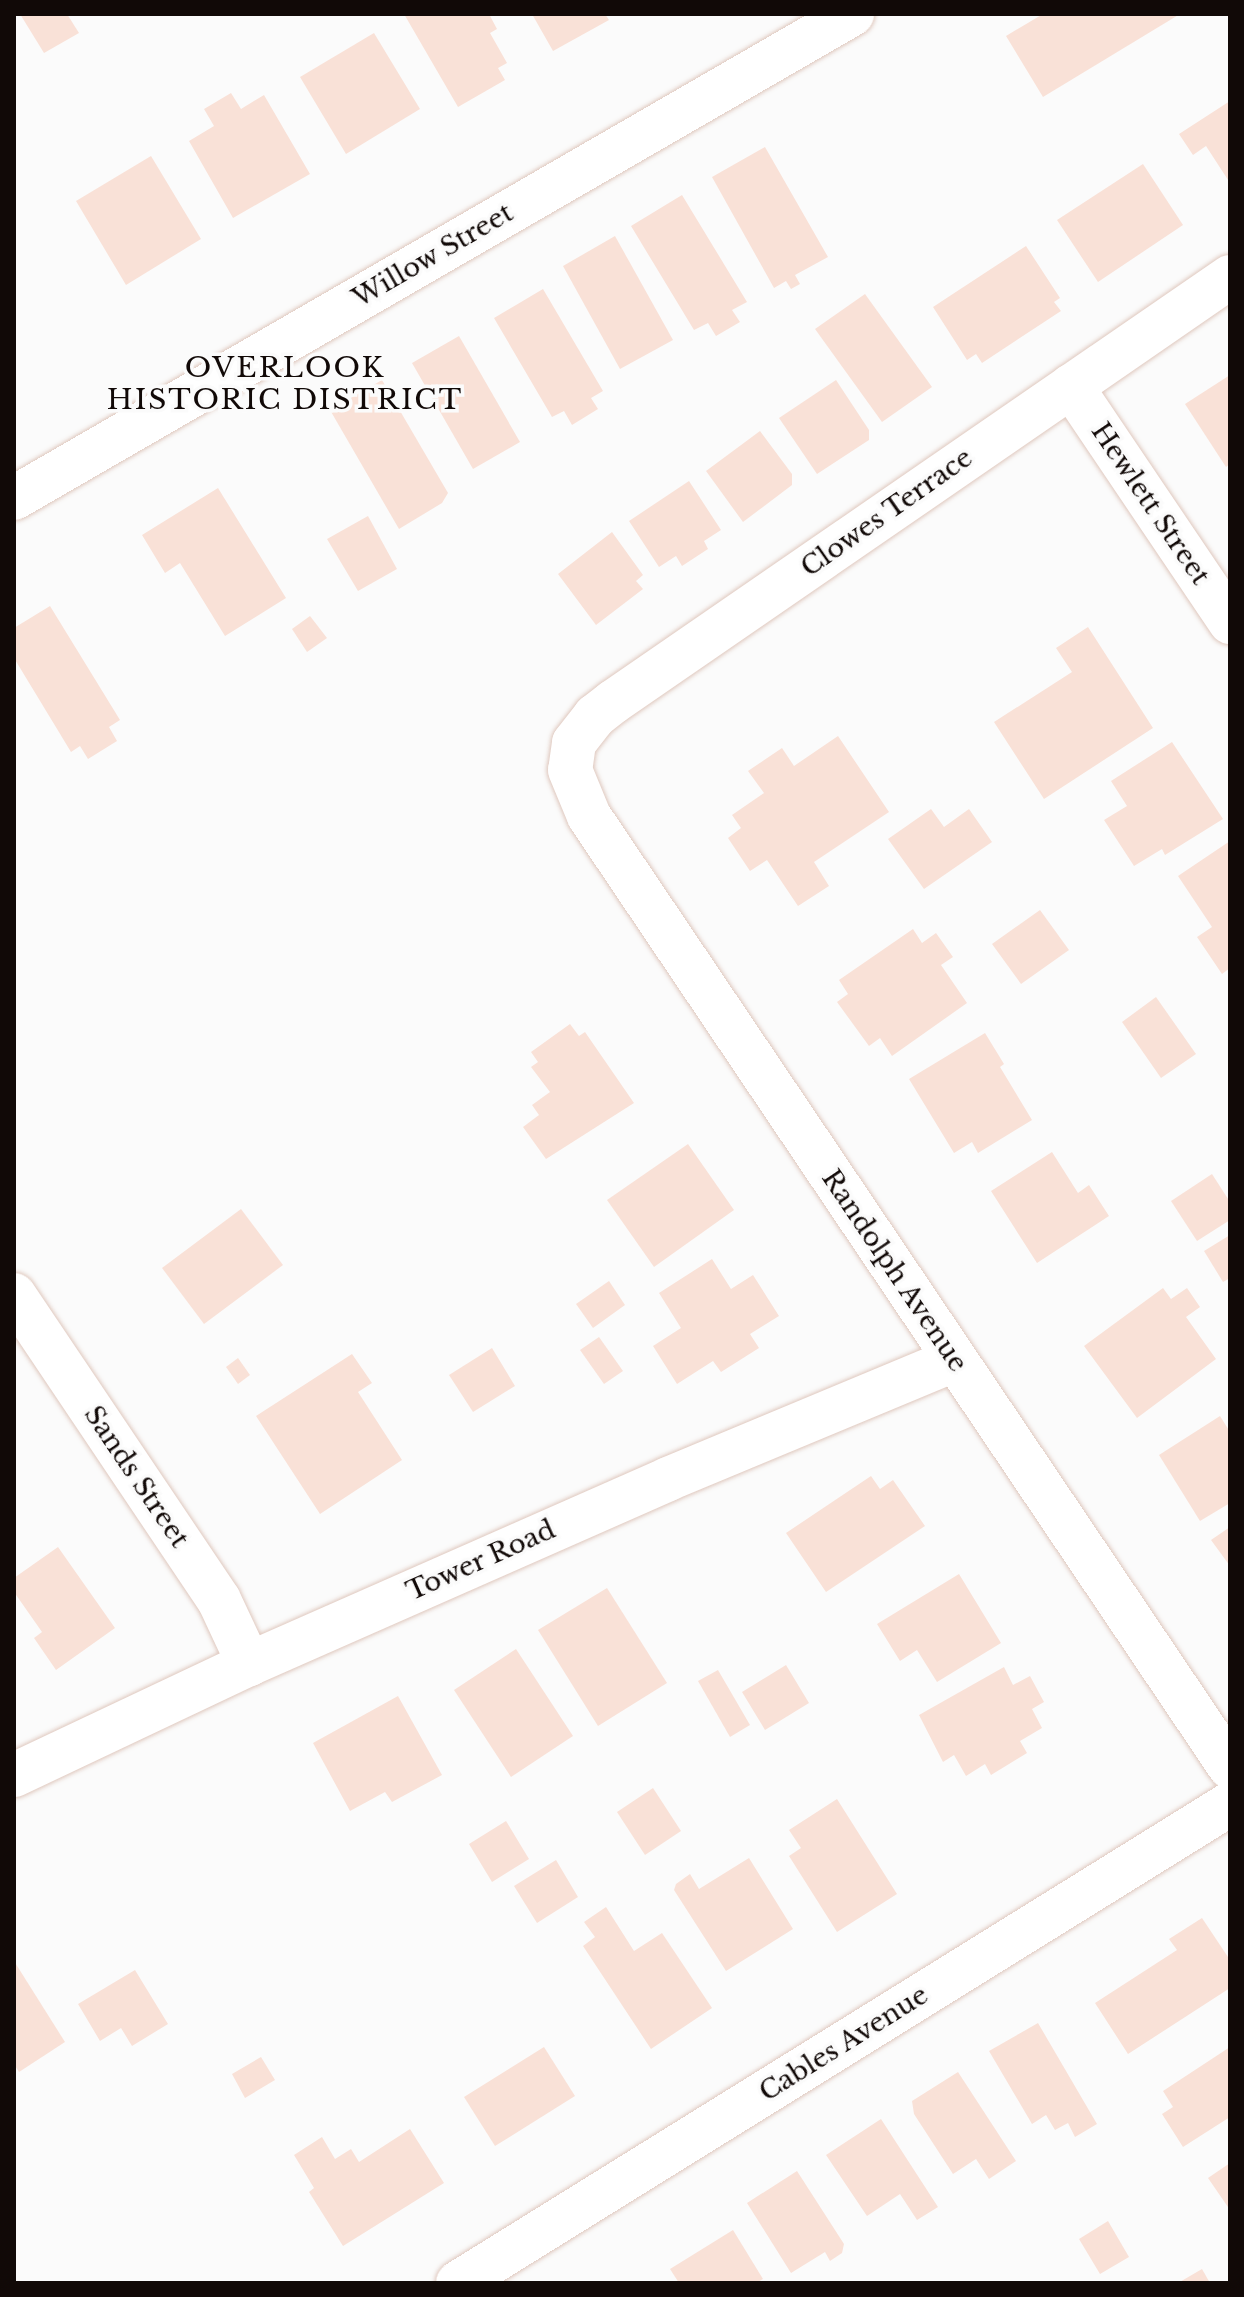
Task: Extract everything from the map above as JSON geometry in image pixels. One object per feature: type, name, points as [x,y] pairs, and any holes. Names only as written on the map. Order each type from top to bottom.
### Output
[{"type":"street","name":"Willow Street","points":[[14,498],[852,14]]},
{"type":"street","name":"Clowes Terrace","points":[[570,770],[574,743],[595,716],[613,702],[1230,277]]},
{"type":"street","name":"Hewlett Street","points":[[1071,386],[1230,622]]},
{"type":"street","name":"Randolph Avenue","points":[[570,770],[589,816],[1230,1767]]},
{"type":"street","name":"Sands Street","points":[[14,1295],[219,1600],[249,1664]]},
{"type":"street","name":"Tower Road","points":[[14,1775],[249,1664],[668,1479],[954,1360]]},
{"type":"street","name":"Cables Avenue","points":[[458,2283],[1230,1804]]},
{"type":"building","points":[[20,14],[67,14],[79,33],[44,53]]},
{"type":"building","points":[[404,14],[489,14],[497,29],[490,33],[507,63],[498,68],[505,80],[458,107]]},
{"type":"building","points":[[532,14],[605,14],[609,20],[553,51]]},
{"type":"building","points":[[1043,14],[1180,14],[1043,97],[1006,36]]},
{"type":"building","points":[[374,33],[420,109],[346,154],[300,77]]},
{"type":"building","points":[[231,93],[241,109],[264,95],[310,174],[233,218],[189,141],[214,126],[204,109]]},
{"type":"building","points":[[1230,101],[1230,183],[1206,146],[1193,155],[1179,134]]},
{"type":"building","points":[[765,147],[828,257],[795,275],[800,284],[791,289],[786,281],[774,288],[712,177]]},
{"type":"building","points":[[151,156],[201,239],[126,285],[76,201]]},
{"type":"building","points":[[1143,164],[1183,225],[1098,282],[1057,220]]},
{"type":"building","points":[[682,195],[747,302],[732,310],[740,322],[716,336],[708,323],[694,330],[631,226]]},
{"type":"building","points":[[615,236],[673,340],[620,369],[563,266]]},
{"type":"building","points":[[1026,246],[1060,298],[1054,302],[1061,311],[982,363],[976,354],[967,360],[933,307]]},
{"type":"building","points":[[543,289],[603,391],[591,398],[598,409],[572,425],[564,411],[552,417],[494,318]]},
{"type":"building","points":[[865,294],[932,387],[882,422],[815,329]]},
{"type":"building","points":[[459,336],[520,442],[473,469],[412,363]]},
{"type":"building","points":[[1230,375],[1230,464],[1226,467],[1185,404]]},
{"type":"building","points":[[382,380],[448,493],[442,503],[399,529],[330,410]]},
{"type":"building","points":[[836,380],[869,430],[869,440],[817,474],[779,418]]},
{"type":"building","points":[[760,431],[792,474],[792,485],[743,522],[706,471]]},
{"type":"building","points":[[689,481],[721,530],[704,541],[708,549],[682,566],[676,556],[659,567],[629,521]]},
{"type":"building","points":[[218,488],[286,598],[225,636],[180,563],[165,573],[142,535]]},
{"type":"building","points":[[368,516],[397,569],[358,591],[327,539]]},
{"type":"building","points":[[612,532],[643,575],[636,581],[643,589],[596,625],[558,574]]},
{"type":"building","points":[[50,606],[120,720],[109,727],[117,741],[88,759],[80,746],[71,752],[14,658],[14,628]]},
{"type":"building","points":[[310,616],[327,638],[307,652],[292,629]]},
{"type":"building","points":[[1088,627],[1153,728],[1044,799],[994,722],[1072,672],[1056,648]]},
{"type":"building","points":[[838,736],[889,812],[814,862],[829,886],[798,906],[767,860],[750,871],[728,838],[741,828],[732,815],[764,793],[748,771],[782,748],[794,766]]},
{"type":"building","points":[[1172,742],[1223,819],[1165,855],[1162,849],[1134,866],[1104,820],[1127,806],[1111,781]]},
{"type":"building","points":[[931,809],[944,827],[969,809],[992,842],[924,889],[888,839]]},
{"type":"building","points":[[1230,841],[1230,968],[1222,974],[1197,937],[1212,927],[1178,876]]},
{"type":"building","points":[[1040,910],[1069,950],[1021,984],[992,944]]},
{"type":"building","points":[[913,929],[922,943],[936,933],[953,957],[941,965],[967,1003],[892,1056],[880,1038],[869,1046],[837,1002],[848,994],[839,980]]},
{"type":"building","points":[[1156,997],[1196,1054],[1161,1078],[1122,1022]]},
{"type":"building","points":[[570,1024],[579,1036],[585,1032],[634,1103],[546,1159],[523,1127],[539,1115],[532,1105],[550,1092],[531,1067],[538,1062],[531,1052]]},
{"type":"building","points":[[985,1033],[1004,1064],[1000,1067],[1032,1120],[978,1153],[972,1142],[954,1153],[909,1079]]},
{"type":"building","points":[[688,1144],[734,1210],[654,1267],[607,1200]]},
{"type":"building","points":[[1052,1152],[1078,1193],[1089,1185],[1109,1216],[1037,1263],[991,1191]]},
{"type":"building","points":[[1212,1174],[1230,1202],[1230,1220],[1197,1241],[1171,1201]]},
{"type":"building","points":[[241,1209],[283,1265],[204,1324],[162,1268]]},
{"type":"building","points":[[1230,1235],[1230,1278],[1223,1282],[1204,1251]]},
{"type":"building","points":[[712,1259],[731,1289],[753,1275],[779,1316],[750,1334],[759,1348],[721,1372],[713,1361],[677,1384],[653,1346],[681,1328],[659,1293]]},
{"type":"building","points":[[609,1281],[625,1305],[593,1328],[576,1304]]},
{"type":"building","points":[[1163,1288],[1171,1299],[1187,1288],[1200,1307],[1186,1317],[1216,1359],[1137,1418],[1084,1346]]},
{"type":"building","points":[[599,1337],[623,1371],[604,1384],[580,1350]]},
{"type":"building","points":[[492,1348],[515,1386],[473,1412],[449,1375]]},
{"type":"building","points":[[352,1354],[372,1383],[358,1392],[402,1460],[320,1514],[256,1416]]},
{"type":"building","points":[[238,1358],[250,1375],[238,1384],[226,1367]]},
{"type":"building","points":[[1220,1416],[1230,1432],[1230,1503],[1200,1521],[1159,1455]]},
{"type":"building","points":[[871,1476],[880,1489],[893,1480],[925,1526],[826,1592],[786,1533]]},
{"type":"building","points":[[1230,1527],[1230,1566],[1211,1540]]},
{"type":"building","points":[[58,1547],[115,1628],[56,1670],[34,1638],[42,1632],[14,1592],[14,1578]]},
{"type":"building","points":[[959,1574],[1001,1643],[937,1682],[917,1650],[900,1661],[877,1624]]},
{"type":"building","points":[[607,1588],[667,1683],[598,1726],[538,1630]]},
{"type":"building","points":[[516,1649],[573,1736],[511,1777],[454,1690]]},
{"type":"building","points":[[786,1665],[809,1703],[765,1730],[742,1692]]},
{"type":"building","points":[[1004,1667],[1013,1685],[1030,1676],[1044,1702],[1032,1709],[1042,1728],[1020,1741],[1027,1753],[991,1775],[985,1764],[966,1776],[954,1755],[943,1762],[919,1715]]},
{"type":"building","points":[[718,1670],[750,1725],[730,1737],[698,1681]]},
{"type":"building","points":[[398,1696],[442,1775],[392,1802],[385,1792],[350,1811],[313,1743]]},
{"type":"building","points":[[653,1788],[681,1831],[645,1855],[617,1812]]},
{"type":"building","points":[[837,1799],[897,1894],[837,1932],[789,1856],[801,1848],[789,1830]]},
{"type":"building","points":[[506,1821],[529,1859],[492,1882],[469,1844]]},
{"type":"building","points":[[749,1858],[793,1929],[726,1971],[674,1890],[676,1884],[690,1874],[699,1889]]},
{"type":"building","points":[[556,1860],[578,1897],[537,1923],[514,1886]]},
{"type":"building","points":[[606,1907],[634,1951],[662,1933],[712,2008],[651,2049],[583,1946],[595,1937],[584,1922]]},
{"type":"building","points":[[1202,1918],[1230,1960],[1230,1988],[1128,2054],[1095,2003],[1177,1950],[1169,1939]]},
{"type":"building","points":[[14,1961],[65,2042],[19,2072],[14,2064]]},
{"type":"building","points":[[135,1970],[168,2024],[132,2046],[121,2028],[100,2041],[78,2004]]},
{"type":"building","points":[[1038,2023],[1097,2124],[1075,2137],[1068,2123],[1055,2130],[1046,2115],[1032,2124],[989,2051]]},
{"type":"building","points":[[544,2047],[575,2096],[495,2146],[464,2097]]},
{"type":"building","points":[[1230,2047],[1230,2117],[1183,2147],[1162,2114],[1173,2107],[1163,2091]]},
{"type":"building","points":[[261,2057],[275,2080],[245,2098],[232,2074]]},
{"type":"building","points":[[958,2072],[1016,2161],[989,2179],[976,2159],[953,2174],[914,2114],[912,2101]]},
{"type":"building","points":[[881,2119],[938,2207],[917,2220],[900,2194],[867,2216],[826,2155]]},
{"type":"building","points":[[410,2129],[444,2183],[343,2246],[309,2192],[314,2188],[294,2155],[322,2137],[335,2159],[351,2149],[359,2162]]},
{"type":"building","points":[[1230,2163],[1230,2210],[1208,2178]]},
{"type":"building","points":[[797,2171],[844,2244],[842,2253],[830,2261],[825,2252],[791,2273],[747,2203]]},
{"type":"building","points":[[1108,2221],[1129,2257],[1100,2274],[1079,2239]]},
{"type":"building","points":[[733,2230],[763,2279],[756,2283],[679,2283],[670,2269]]},
{"type":"building","points":[[1202,2269],[1210,2283],[1178,2283]]},
{"type":"district","name":"OVERLOOK HISTORIC DISTRICT","points":[[285,384]]}]
